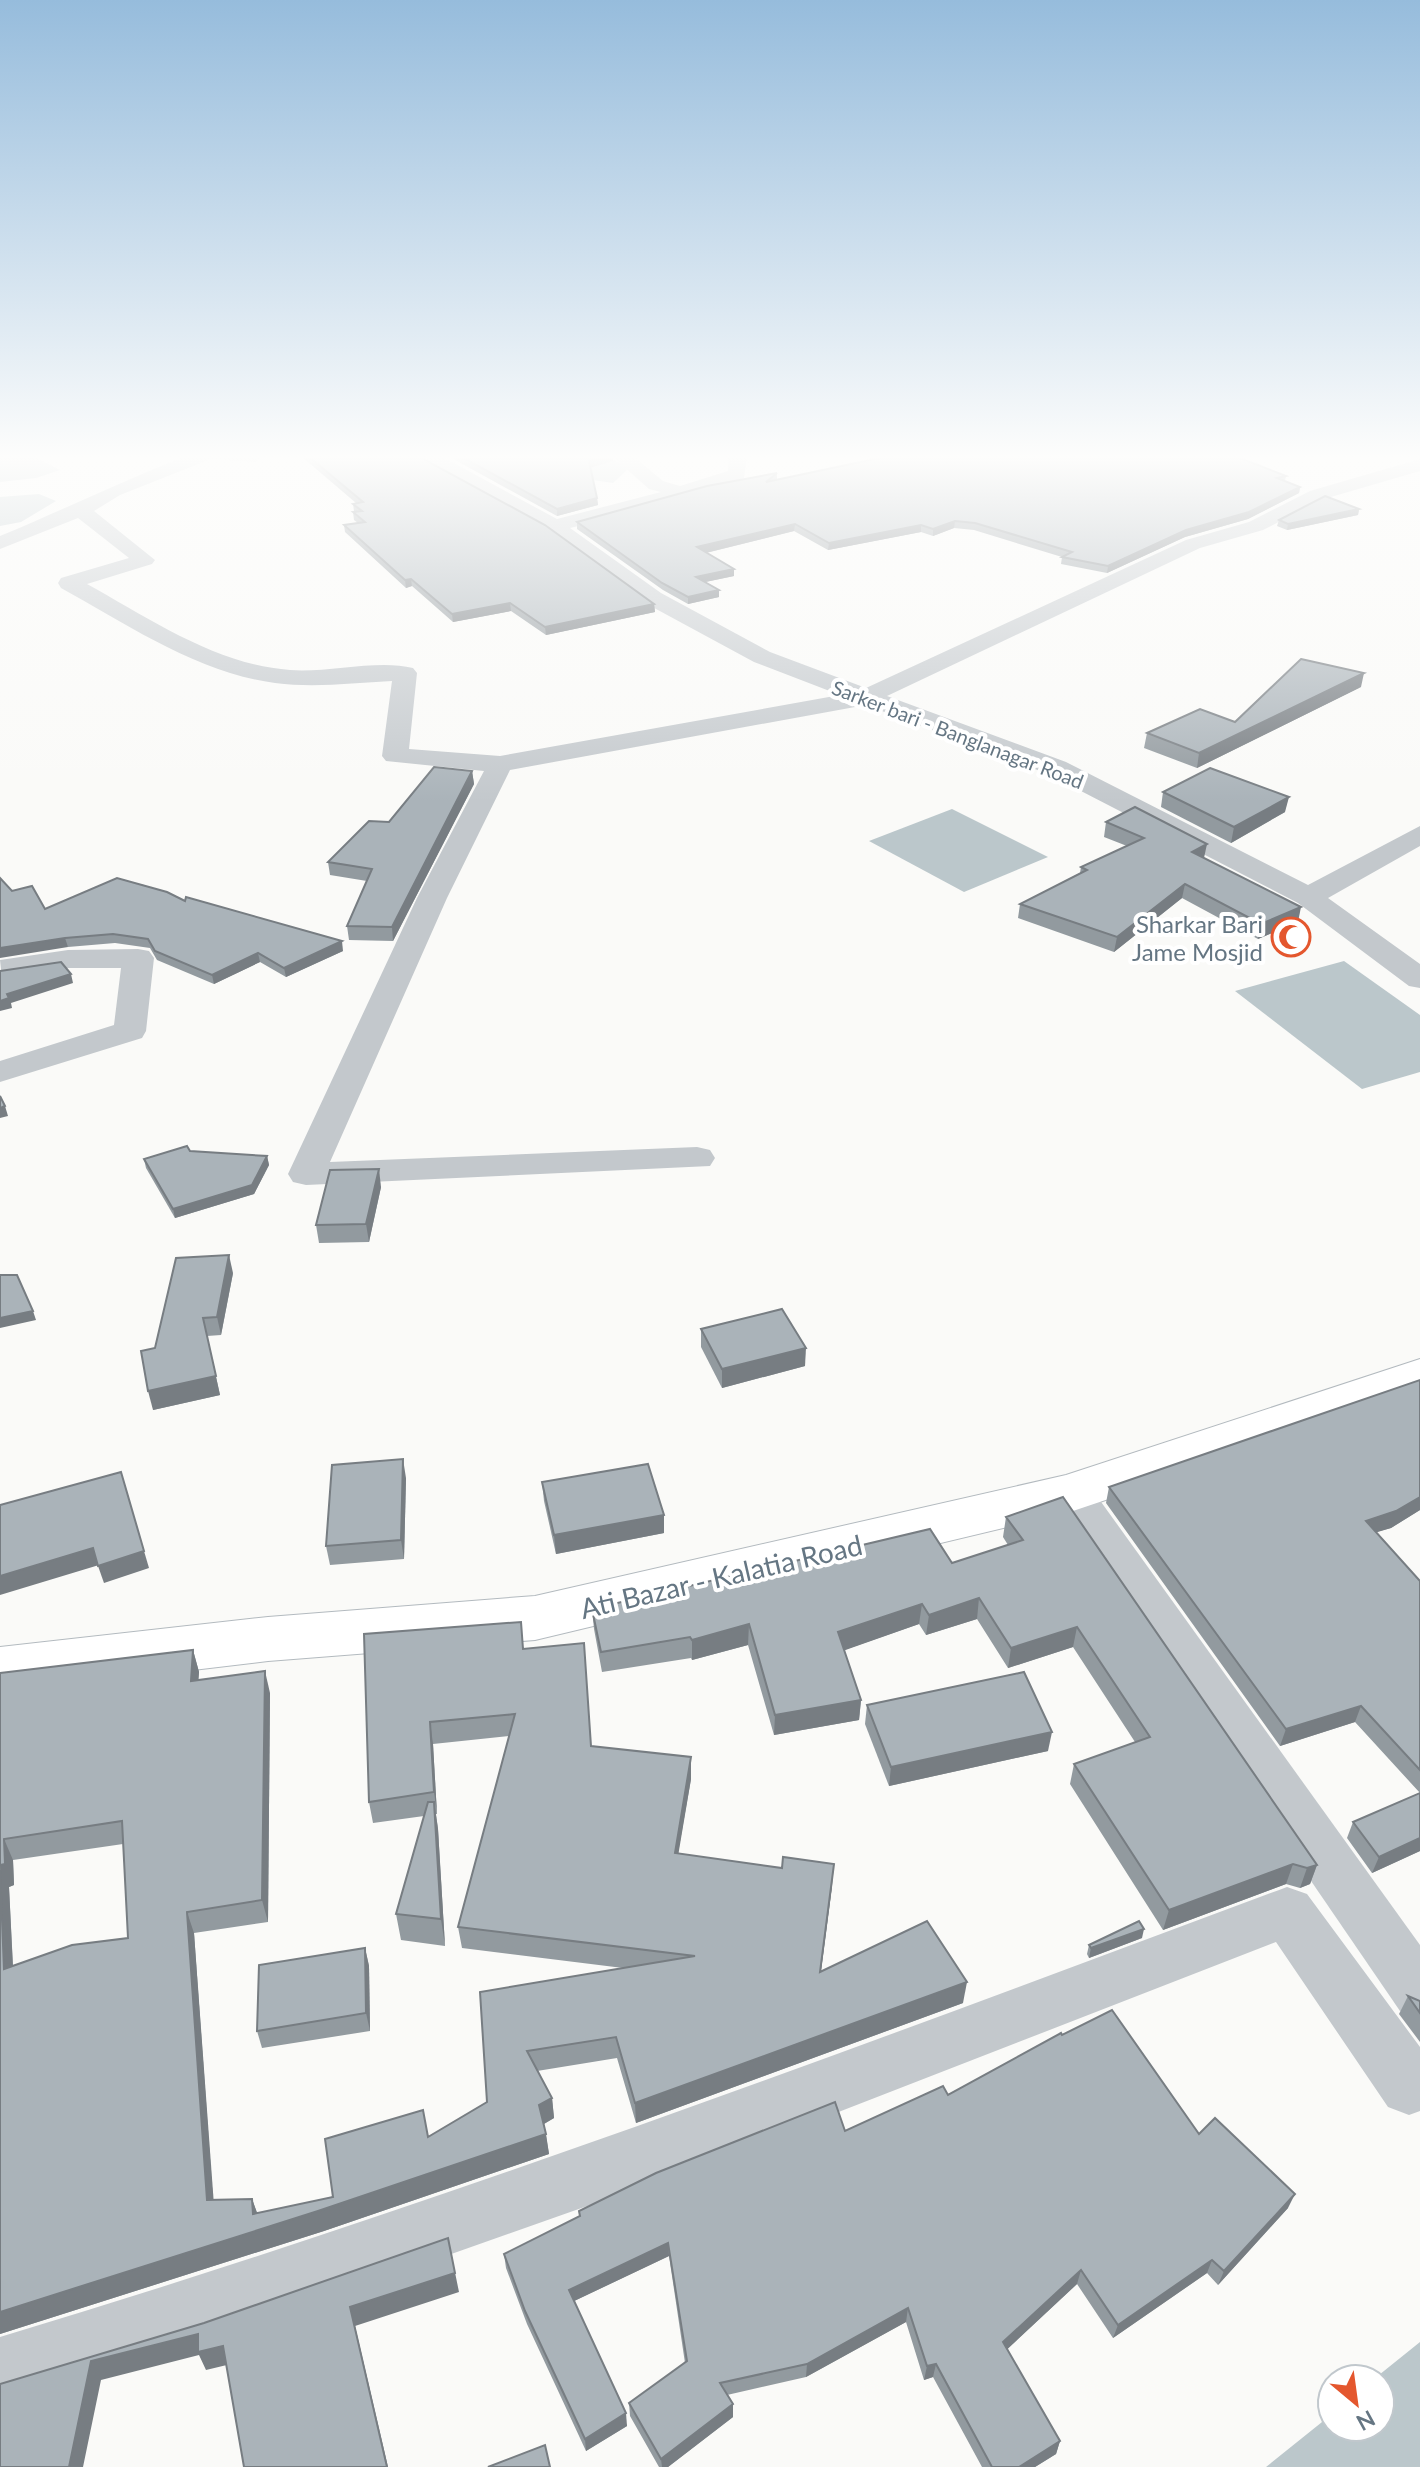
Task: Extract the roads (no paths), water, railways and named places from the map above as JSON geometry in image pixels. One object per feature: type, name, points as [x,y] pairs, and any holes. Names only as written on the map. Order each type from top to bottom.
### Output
[{"type":"main road","name":"Ati Bazar - Kalatia Road","points":[[0,1670],[268,1639],[535,1618],[1070,1493],[1420,1376]]},
{"type":"street","points":[[108,571],[69,583],[154,629],[253,671],[298,677],[405,673],[395,756],[500,764],[863,698],[1135,571]]},
{"type":"street","name":"Sarker bari - Banglanagar Road","points":[[616,571],[653,598],[762,657],[863,698],[1057,768],[1308,897],[1420,979]]},
{"type":"street","points":[[500,764],[432,898],[306,1174],[697,1158]]},
{"type":"street","points":[[1308,897],[1420,834]]},
{"type":"street","points":[[0,1072],[130,1031],[138,958],[68,959],[2,969]]},
{"type":"street","points":[[1070,1493],[1420,1992]]},
{"type":"street","points":[[0,2370],[211,2306],[692,2139],[1287,1912],[1409,2086],[1420,2076]]},
{"type":"place","name":"Sharkar Bari Jame Mosjid","points":[[1291,937]]}]
